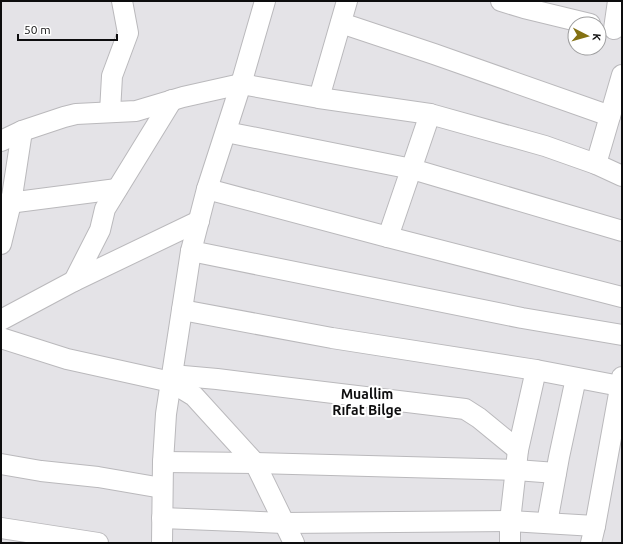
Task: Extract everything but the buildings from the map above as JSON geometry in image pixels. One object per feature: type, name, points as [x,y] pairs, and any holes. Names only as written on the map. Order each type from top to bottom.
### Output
[{"type":"street","points":[[110,112],[112,76],[128,33],[122,1]]},
{"type":"street","points":[[162,543],[162,488],[166,414],[191,251],[207,190],[241,84],[265,1]]},
{"type":"street","points":[[319,98],[347,1]]},
{"type":"street","points":[[501,1],[567,18]]},
{"type":"street","points":[[612,29],[618,1]]},
{"type":"street","points":[[341,23],[610,116]]},
{"type":"street","points":[[596,164],[622,75]]},
{"type":"street","points":[[2,137],[76,114],[136,111],[172,100],[241,84],[319,98],[430,114],[545,146],[596,164],[622,176]]},
{"type":"street","points":[[74,281],[100,230],[104,209],[172,100]]},
{"type":"street","points":[[388,237],[430,114]]},
{"type":"street","points":[[1,244],[6,204],[22,131]]},
{"type":"street","points":[[226,132],[412,168],[622,231]]},
{"type":"street","points":[[6,204],[117,189]]},
{"type":"street","points":[[207,190],[622,297]]},
{"type":"street","points":[[1,320],[74,281],[198,221]]},
{"type":"street","points":[[191,251],[522,318],[621,331]]},
{"type":"street","points":[[162,518],[284,523],[510,521],[546,523],[593,534],[621,381],[576,378],[536,370],[332,338],[182,310]]},
{"type":"street","points":[[1,338],[74,360],[172,379],[225,380],[465,410],[480,418],[518,450]]},
{"type":"street","points":[[510,543],[510,521],[518,450],[536,370]]},
{"type":"street","points":[[546,523],[576,378]]},
{"type":"street","points":[[172,379],[194,396],[255,463],[294,543]]},
{"type":"street","points":[[163,462],[516,470],[556,473]]},
{"type":"street","points":[[1,464],[41,471],[98,476],[162,488]]},
{"type":"street","points":[[1,528],[98,543]]},
{"type":"district","name":"Muallim Rıfat Bilge","points":[[367,402]]}]
